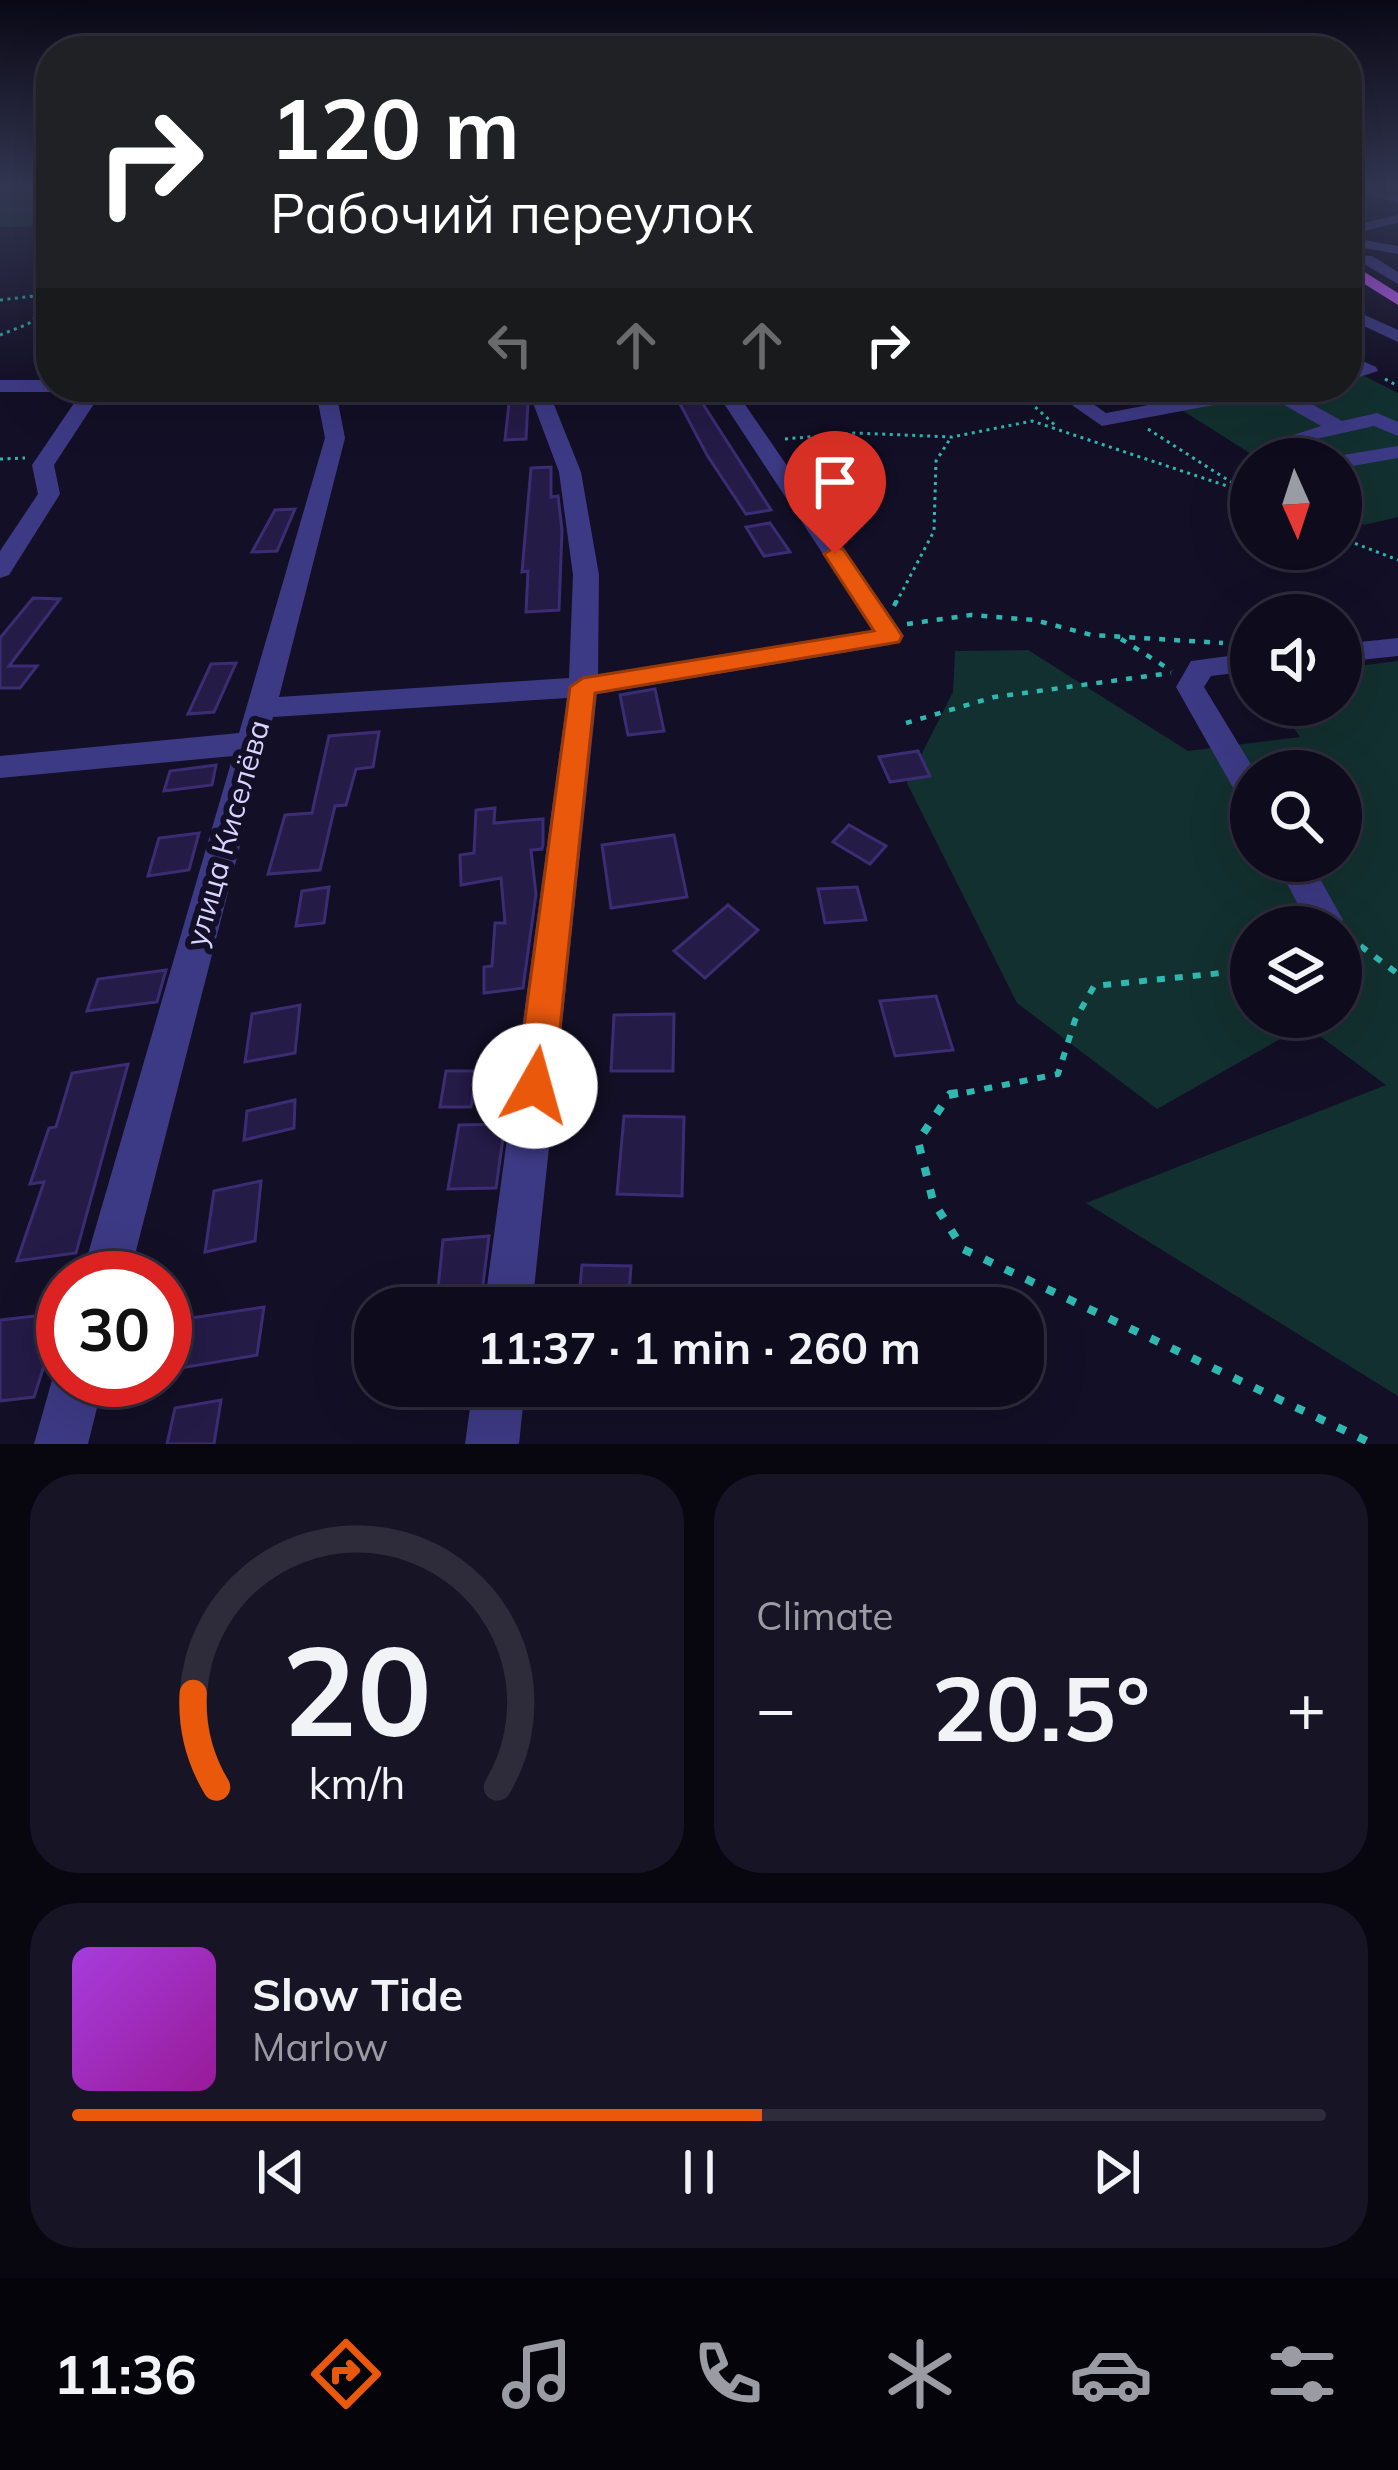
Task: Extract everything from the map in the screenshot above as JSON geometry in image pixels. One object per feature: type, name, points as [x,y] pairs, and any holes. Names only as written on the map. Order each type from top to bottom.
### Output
[{"type":"main road","points":[[1362,282],[1398,300]]},
{"type":"street","points":[[1362,261],[1398,279]]},
{"type":"street","points":[[1362,319],[1398,337]]},
{"type":"street","points":[[0,386],[36,386]]},
{"type":"street","points":[[0,569],[49,494],[43,465],[84,402]]},
{"type":"street","name":"улица Киселёва","points":[[112,1251],[335,438],[322,402]]},
{"type":"street","points":[[511,1287],[583,687],[583,555],[570,472],[543,402]]},
{"type":"street","points":[[264,708],[583,687],[890,636],[734,402]]},
{"type":"street","points":[[1078,402],[1102,419],[1186,402]]},
{"type":"street","points":[[1156,402],[1165,408]]},
{"type":"street","points":[[1294,402],[1338,428]]},
{"type":"street","points":[[1299,438],[1377,419],[1398,430]]},
{"type":"street","points":[[1362,457],[1395,456]]},
{"type":"street","points":[[1362,651],[1398,647]]},
{"type":"street","points":[[1230,656],[1188,670],[1190,687],[1230,755]]},
{"type":"street","points":[[0,767],[249,743]]},
{"type":"street","points":[[61,1444],[71,1407]]},
{"type":"street","points":[[492,1444],[496,1407]]},
{"type":"path","points":[[0,300],[36,296]]},
{"type":"path","points":[[0,335],[36,317]]},
{"type":"path","points":[[1029,402],[1060,430]]},
{"type":"path","points":[[1125,415],[1230,481]]},
{"type":"path","points":[[763,443],[855,433],[952,436],[1032,421],[1230,485]]},
{"type":"path","points":[[884,627],[934,531],[936,461],[952,436]]},
{"type":"path","points":[[1362,546],[1398,560]]},
{"type":"path","points":[[884,627],[971,615],[1034,620],[1230,652]]},
{"type":"path","points":[[1118,637],[1188,670]]},
{"type":"path","points":[[906,723],[994,697],[1188,670]]},
{"type":"path","points":[[1362,947],[1398,974]]},
{"type":"path","points":[[1230,975],[1131,979],[1094,986],[1075,1020],[1058,1075],[950,1094],[918,1142],[933,1201],[963,1249],[1372,1444]]},
{"type":"green space","points":[[1362,375],[1398,393],[1398,517],[1362,524],[1362,438],[1230,441],[1177,407],[1203,402],[1362,402]]},
{"type":"green space","points":[[1028,650],[1188,751],[1300,737],[1292,726],[1362,726],[1362,665],[1398,661],[1398,1396],[1086,1203],[1386,1085],[1323,1038],[1362,1038],[1362,906],[1230,906],[1230,1038],[1282,1038],[1157,1109],[1017,1003],[907,783],[953,692],[955,651]]},
{"type":"building","points":[[528,402],[526,439],[505,440],[509,403]]},
{"type":"building","points":[[679,402],[702,402],[771,510],[746,514]]},
{"type":"building","points":[[551,467],[551,497],[558,496],[562,530],[559,610],[526,612],[528,571],[522,572],[531,468]]},
{"type":"building","points":[[295,509],[277,551],[252,552],[275,510]]},
{"type":"building","points":[[770,523],[790,552],[764,556],[746,527]]},
{"type":"building","points":[[33,598],[60,599],[9,666],[37,666],[20,688],[0,688],[0,638]]},
{"type":"building","points":[[236,663],[214,712],[188,714],[211,664]]},
{"type":"building","points":[[655,689],[664,731],[628,735],[620,695]]},
{"type":"building","points":[[379,732],[373,767],[356,769],[346,805],[335,806],[320,870],[268,874],[285,815],[312,813],[329,736]]},
{"type":"building","points":[[918,751],[930,776],[890,782],[879,757]]},
{"type":"building","points":[[216,765],[212,785],[164,791],[170,771]]},
{"type":"building","points":[[495,808],[494,823],[543,819],[543,845],[531,850],[536,894],[523,988],[484,993],[484,967],[492,966],[495,923],[505,923],[501,878],[461,885],[460,855],[474,853],[476,810]]},
{"type":"building","points":[[849,825],[886,846],[870,864],[833,842]]},
{"type":"building","points":[[199,833],[189,870],[148,876],[159,838]]},
{"type":"building","points":[[674,835],[687,897],[611,908],[602,845]]},
{"type":"building","points":[[329,887],[324,923],[296,926],[302,891]]},
{"type":"building","points":[[857,887],[866,920],[825,923],[818,889]]},
{"type":"building","points":[[728,905],[758,930],[705,978],[674,951]]},
{"type":"building","points":[[166,970],[157,1002],[87,1011],[98,979]]},
{"type":"building","points":[[936,996],[953,1050],[895,1056],[880,1001]]},
{"type":"building","points":[[300,1005],[295,1053],[245,1062],[252,1014]]},
{"type":"building","points":[[674,1014],[673,1071],[611,1071],[614,1015]]},
{"type":"building","points":[[128,1064],[77,1251],[36,1251],[36,1258],[17,1261],[44,1182],[30,1184],[49,1128],[56,1127],[72,1073]]},
{"type":"building","points":[[446,1071],[477,1071],[471,1107],[440,1107]]},
{"type":"building","points":[[295,1100],[294,1128],[244,1140],[247,1111]]},
{"type":"building","points":[[624,1116],[684,1117],[682,1196],[617,1194]]},
{"type":"building","points":[[505,1124],[496,1188],[448,1189],[459,1125]]},
{"type":"building","points":[[261,1181],[255,1241],[205,1252],[214,1191]]},
{"type":"building","points":[[489,1236],[483,1287],[438,1287],[443,1240]]},
{"type":"building","points":[[582,1265],[631,1266],[630,1287],[580,1287]]},
{"type":"building","points":[[264,1307],[257,1355],[192,1366],[192,1318]]},
{"type":"building","points":[[36,1316],[34,1397],[0,1401],[0,1320]]},
{"type":"building","points":[[221,1400],[214,1444],[167,1444],[175,1408]]},
{"type":"route","points":[[535,1086],[583,687],[890,636],[835,554]]}]
